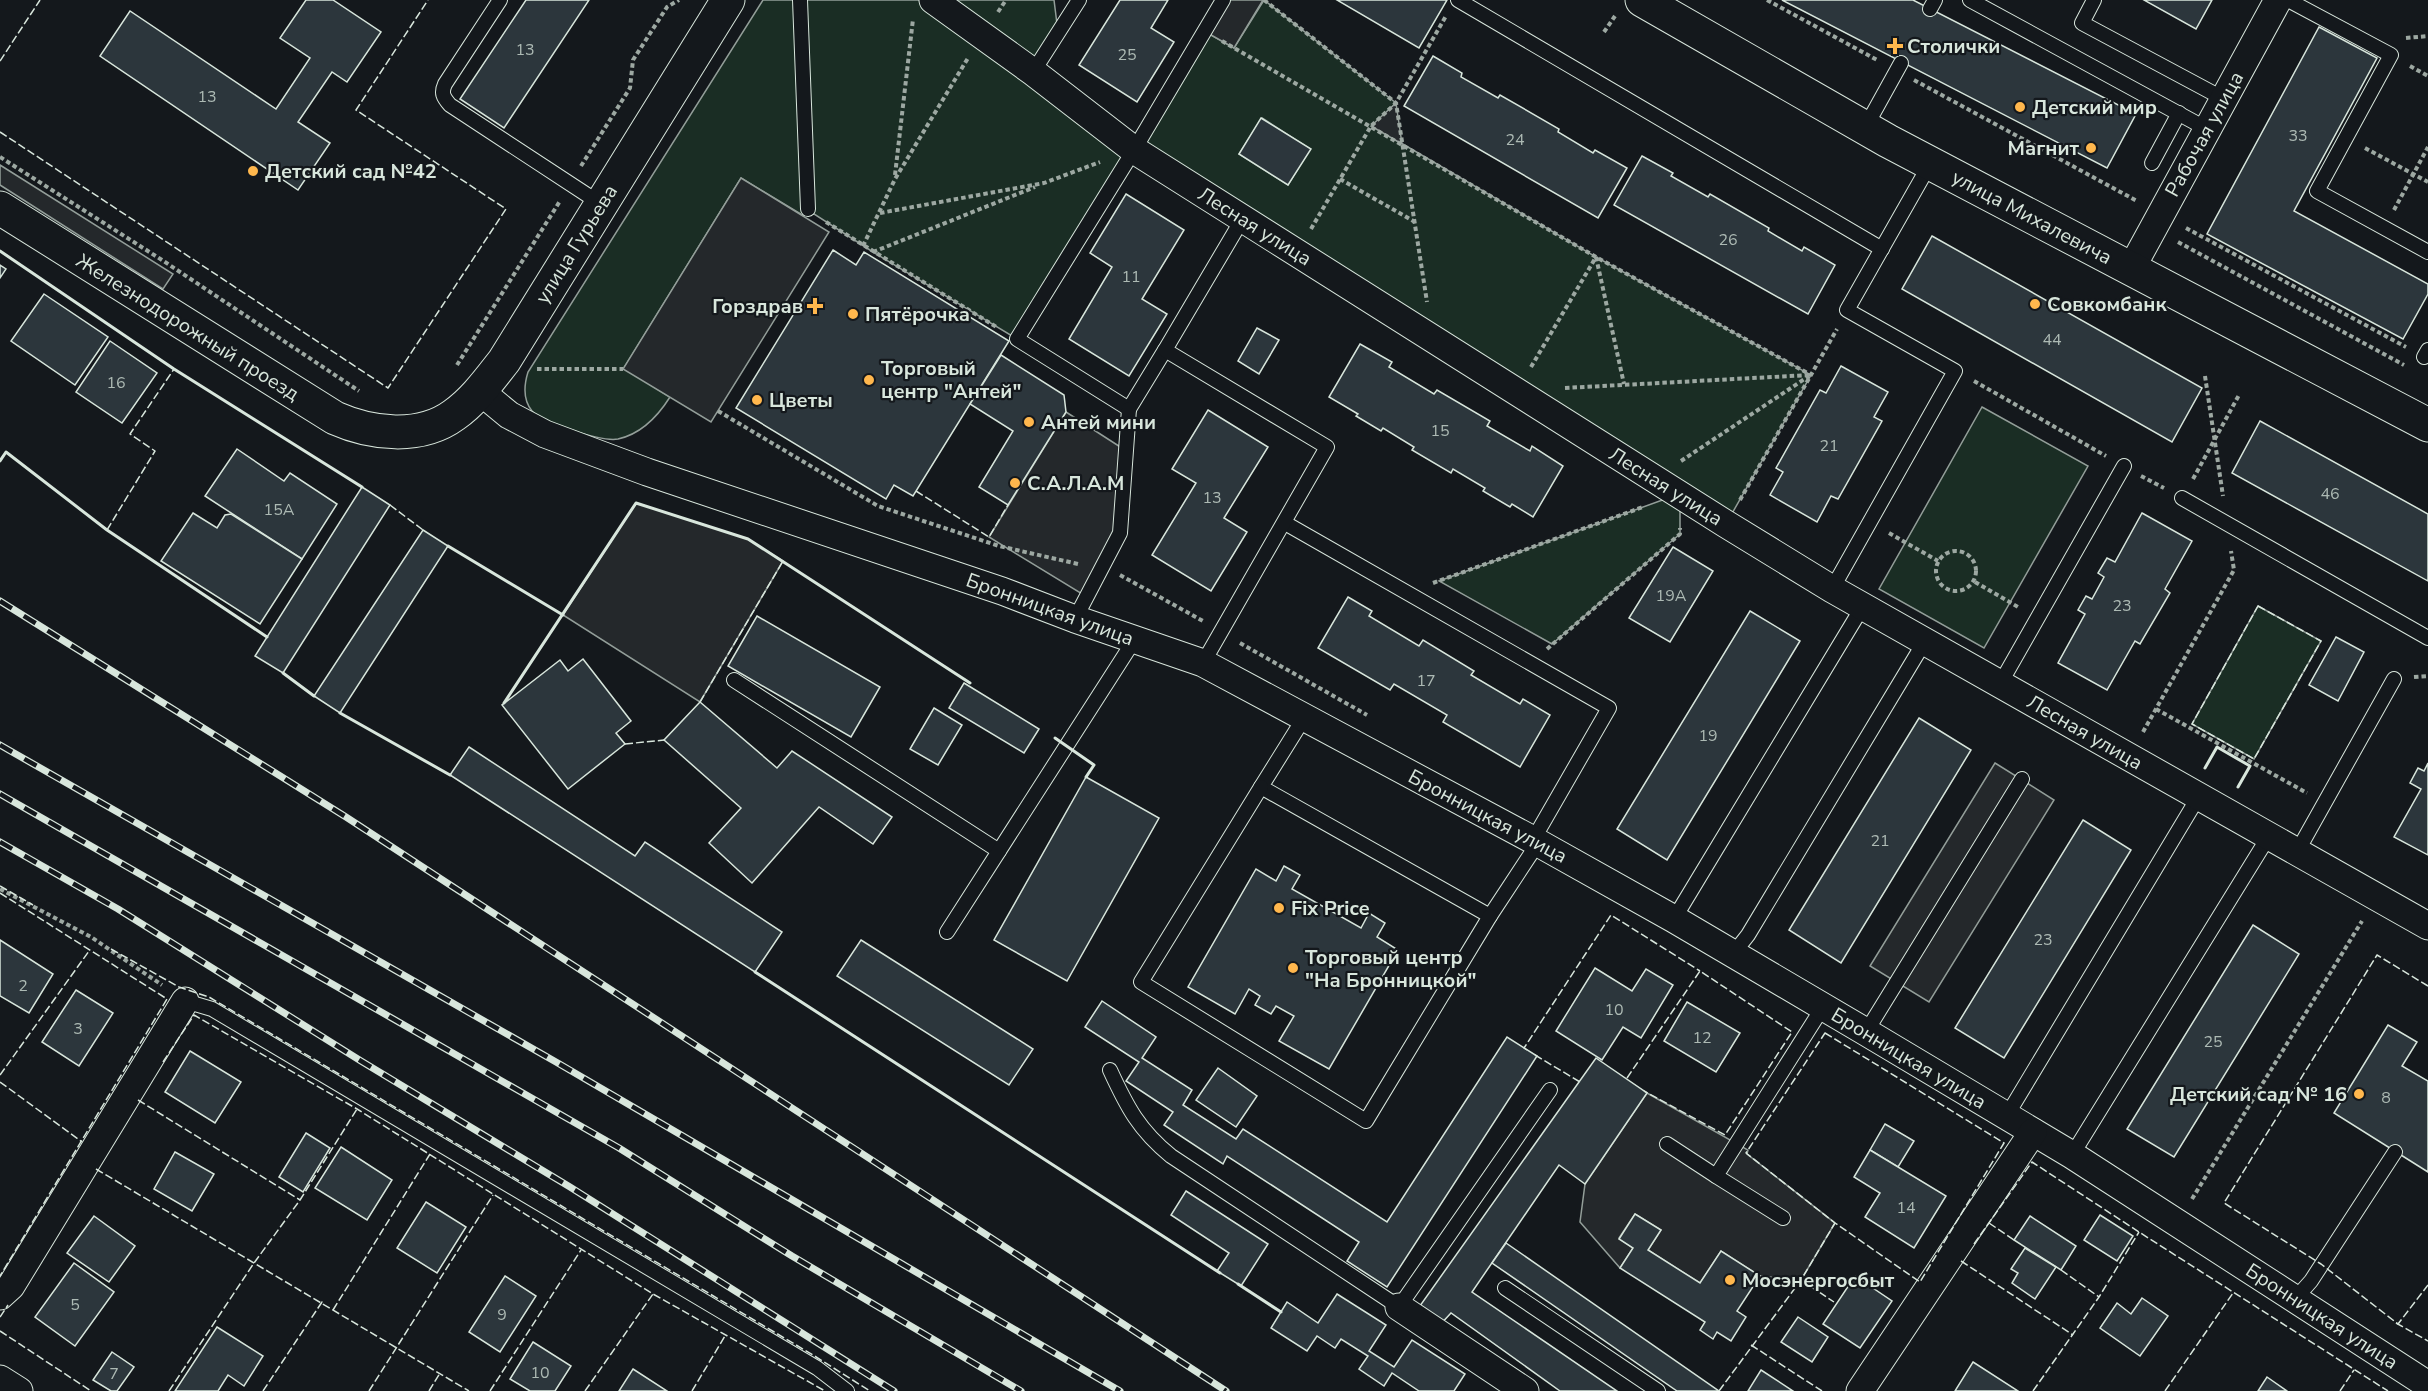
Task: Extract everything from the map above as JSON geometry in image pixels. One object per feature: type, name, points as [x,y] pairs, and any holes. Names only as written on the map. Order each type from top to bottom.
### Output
[{"type":"street","name":"улица Гурьева","points":[[382,431],[414,431],[441,422],[458,412],[480,391],[504,362],[728,0]]},
{"type":"street","name":"улица Михалевича","points":[[1642,0],[1930,164],[2428,425]]},
{"type":"street","name":"Рабочая улица","points":[[2131,269],[2278,0]]},
{"type":"street","name":"Лесная улица","points":[[923,6],[982,35],[1134,150],[1832,589],[2428,926]]},
{"type":"street","name":"Железнодорожный проезд","points":[[0,208],[322,411],[349,424],[382,431]]},
{"type":"street","name":"Бронницкая улица","points":[[480,391],[509,415],[545,435],[647,472],[1002,591],[1203,663],[1536,841],[1866,1032],[2072,1155],[2428,1384]]},
{"type":"street","points":[[0,1296],[11,1286],[185,1001]]},
{"type":"street","points":[[1860,1391],[2033,1132]]},
{"type":"street","points":[[1399,1306],[1525,1391]]},
{"type":"street","points":[[0,1379],[19,1391]]},
{"type":"lane","points":[[500,0],[445,84],[442,94],[450,105],[601,204]]},
{"type":"lane","points":[[800,0],[808,209]]},
{"type":"lane","points":[[1033,72],[1079,0]]},
{"type":"lane","points":[[1129,409],[1017,339],[1134,150],[1222,0]]},
{"type":"lane","points":[[1970,0],[2207,129]]},
{"type":"lane","points":[[2094,0],[2082,23],[2224,99]]},
{"type":"lane","points":[[2288,0],[2391,55],[2317,191],[2428,252]]},
{"type":"lane","points":[[1454,5],[1882,249]]},
{"type":"lane","points":[[1865,128],[1899,67]]},
{"type":"lane","points":[[2152,163],[2179,113]]},
{"type":"lane","points":[[1832,589],[1955,370],[1847,310],[1930,164]]},
{"type":"lane","points":[[1075,619],[1120,533],[1129,409],[1243,219]]},
{"type":"lane","points":[[1165,350],[1327,447],[1203,663]]},
{"type":"lane","points":[[2000,684],[2124,466]]},
{"type":"lane","points":[[2182,498],[2428,638]]},
{"type":"lane","points":[[1284,523],[1609,708],[1536,841],[1366,1121],[1141,982],[1304,718]]},
{"type":"lane","points":[[1674,919],[1863,606]]},
{"type":"lane","points":[[947,932],[1135,639]]},
{"type":"lane","points":[[1733,954],[1748,935],[1924,641]]},
{"type":"lane","points":[[2297,852],[2394,679]]},
{"type":"lane","points":[[734,680],[999,851]]},
{"type":"lane","points":[[1866,1032],[2022,779]]},
{"type":"lane","points":[[1261,787],[1490,916]]},
{"type":"lane","points":[[2006,1117],[2199,796]]},
{"type":"lane","points":[[2072,1155],[2269,836]]},
{"type":"lane","points":[[185,1001],[212,1010],[817,1368],[848,1391]]},
{"type":"lane","points":[[1716,1176],[1823,1007]]},
{"type":"lane","points":[[1110,1070],[1140,1128],[1171,1156],[1399,1306],[1550,1089]]},
{"type":"lane","points":[[1667,1144],[1783,1218]]},
{"type":"lane","points":[[2295,1299],[2311,1281],[2395,1152]]},
{"type":"lane","points":[[1505,1288],[1658,1391]]},
{"type":"path","points":[[456,368],[630,88],[633,60],[667,7],[679,0]]},
{"type":"path","points":[[863,246],[895,179],[982,35],[1006,0]]},
{"type":"path","points":[[1264,0],[1396,103],[1432,337]]},
{"type":"path","points":[[1767,0],[1899,67]]},
{"type":"path","points":[[1297,253],[1371,126],[1396,103],[1454,5]]},
{"type":"path","points":[[895,179],[923,6]]},
{"type":"path","points":[[1204,31],[1596,257],[1811,375]]},
{"type":"path","points":[[2346,138],[2428,182]]},
{"type":"path","points":[[2384,228],[2428,147]]},
{"type":"path","points":[[873,252],[1044,183],[1134,150]]},
{"type":"path","points":[[0,157],[162,260],[362,393]]},
{"type":"path","points":[[1340,179],[1415,222]]},
{"type":"path","points":[[880,213],[1044,183]]},
{"type":"path","points":[[808,209],[863,246],[1017,339]]},
{"type":"path","points":[[2153,229],[2406,366]]},
{"type":"path","points":[[1596,257],[1624,384]]},
{"type":"path","points":[[1517,391],[1596,257]]},
{"type":"path","points":[[1726,524],[1847,310]]},
{"type":"path","points":[[530,369],[623,369]]},
{"type":"path","points":[[1955,370],[2182,498],[2239,395]]},
{"type":"path","points":[[1564,388],[1811,375]]},
{"type":"path","points":[[1655,478],[1811,375]]},
{"type":"path","points":[[2129,757],[2234,570],[2205,376]]},
{"type":"path","points":[[1407,593],[1680,493],[1680,534],[1531,663]]},
{"type":"path","points":[[1869,522],[1938,561]]},
{"type":"path","points":[[1961,551],[1972,557],[1978,569],[1975,582],[1965,591],[1952,592],[1941,586],[1935,574],[1938,561],[1948,552],[1961,551]]},
{"type":"path","points":[[1975,582],[2037,618]]},
{"type":"path","points":[[2156,709],[2324,802]]},
{"type":"path","points":[[0,889],[91,938],[185,1001]]},
{"type":"path","points":[[2178,1222],[2376,897]]},
{"type":"green space","points":[[763,0],[1054,0],[1058,32],[1032,73],[1134,149],[1204,31],[1234,48],[1264,0],[1396,103],[1372,126],[1596,257],[1811,375],[1726,524],[1680,494],[1680,534],[1552,644],[1439,581],[1679,494],[1134,150],[1017,339],[808,210],[804,216],[741,178],[624,368],[670,397],[648,423],[626,437],[610,439],[586,435],[547,421],[532,411],[527,402],[525,387],[528,372]],"holes":[[[1262,118],[1310,149],[1288,185],[1239,154]]]},
{"type":"green space","points":[[1982,407],[2088,466],[1984,648],[1879,589]]},
{"type":"green space","points":[[2258,606],[2321,641],[2254,759],[2192,724]]},
{"type":"shaded area","points":[[1223,0],[1263,0],[1234,48],[1204,31]]},
{"type":"shaded area","points":[[1396,103],[1402,144],[1371,126]]},
{"type":"shaded area","points":[[0,165],[173,274],[163,289],[0,185]]},
{"type":"shaded area","points":[[741,178],[829,232],[711,422],[623,369]]},
{"type":"shaded area","points":[[1066,412],[1125,450],[1120,533],[1087,597],[989,537]]},
{"type":"shaded area","points":[[636,503],[748,539],[783,561],[700,702],[563,615]]},
{"type":"shaded area","points":[[1995,763],[2054,800],[1929,1002],[1870,966]]},
{"type":"shaded area","points":[[1647,1093],[1748,1150],[1747,1154],[1835,1223],[1801,1280],[1760,1276],[1721,1251],[1700,1283],[1648,1250],[1661,1230],[1635,1214],[1619,1238],[1633,1248],[1620,1268],[1580,1222],[1585,1184]]},
{"type":"building","points":[[306,0],[333,0],[381,32],[347,82],[332,72],[298,122],[330,143],[298,190],[100,56],[130,11],[276,109],[310,58],[280,38]]},
{"type":"building","points":[[526,0],[589,0],[504,128],[460,99]]},
{"type":"building","points":[[1120,0],[1168,0],[1151,28],[1174,42],[1137,102],[1079,65]]},
{"type":"building","points":[[1337,0],[1447,0],[1419,48]]},
{"type":"building","points":[[1782,0],[1913,0],[2136,114],[2107,168]]},
{"type":"building","points":[[2144,0],[2212,0],[2196,29]]},
{"type":"building","points":[[2319,27],[2377,58],[2294,211],[2428,284],[2428,294],[2403,339],[2207,234]]},
{"type":"building","points":[[1433,56],[1462,73],[1461,77],[1498,98],[1500,95],[1559,129],[1558,132],[1593,153],[1595,150],[1627,168],[1598,218],[1404,106]]},
{"type":"building","points":[[1261,118],[1311,149],[1288,185],[1239,154]]},
{"type":"building","points":[[1642,156],[1673,173],[1671,176],[1708,197],[1710,194],[1769,228],[1768,231],[1802,251],[1804,247],[1835,265],[1808,314],[1614,205]]},
{"type":"building","points":[[1126,194],[1184,230],[1142,299],[1167,314],[1129,376],[1069,339],[1112,267],[1090,253]]},
{"type":"building","points":[[1932,236],[2202,388],[2172,442],[1902,289]]},
{"type":"building","name":"Торговый центр \"Антей\"","points":[[833,250],[856,265],[864,252],[1009,341],[913,496],[894,485],[886,499],[736,408]]},
{"type":"building","points":[[0,265],[6,269],[0,278]]},
{"type":"building","points":[[44,294],[108,337],[75,385],[11,341]]},
{"type":"building","points":[[1257,328],[1279,340],[1259,374],[1238,361]]},
{"type":"building","points":[[110,341],[157,373],[122,423],[76,392]]},
{"type":"building","points":[[1360,344],[1392,362],[1389,367],[1434,394],[1437,390],[1490,421],[1487,426],[1530,451],[1532,446],[1563,466],[1533,517],[1512,504],[1510,507],[1483,491],[1485,488],[1453,469],[1451,473],[1412,450],[1414,447],[1383,428],[1381,431],[1329,397]]},
{"type":"building","name":"Антей мини","points":[[1001,355],[1064,395],[1066,412],[1008,505],[979,487],[1013,431],[970,404]]},
{"type":"building","points":[[1841,366],[1888,392],[1874,417],[1882,421],[1838,499],[1831,496],[1817,522],[1770,495],[1783,472],[1776,468],[1820,390],[1826,393]]},
{"type":"building","points":[[1208,410],[1268,447],[1224,518],[1247,532],[1211,591],[1152,555],[1196,483],[1172,469]]},
{"type":"building","points":[[2260,421],[2428,514],[2428,581],[2232,473]]},
{"type":"building","points":[[237,449],[284,481],[290,473],[337,504],[302,559],[205,496]]},
{"type":"building","points":[[362,487],[390,505],[283,673],[255,656]]},
{"type":"building","points":[[193,513],[217,528],[225,515],[231,514],[302,559],[260,624],[161,561]]},
{"type":"building","points":[[2142,513],[2192,541],[2165,589],[2170,593],[2140,644],[2135,641],[2107,690],[2058,663],[2085,614],[2078,610],[2086,596],[2092,599],[2104,577],[2098,573],[2107,558],[2115,562]]},
{"type":"building","points":[[423,530],[448,546],[340,713],[314,696]]},
{"type":"building","points":[[1673,547],[1713,571],[1670,642],[1629,618]]},
{"type":"building","points":[[1348,597],[1372,611],[1369,616],[1419,646],[1423,640],[1474,671],[1471,675],[1520,704],[1523,699],[1550,715],[1520,767],[1443,722],[1447,715],[1394,684],[1390,690],[1318,648]]},
{"type":"building","points":[[1750,611],[1800,641],[1667,860],[1617,829]]},
{"type":"building","points":[[757,616],[880,687],[851,737],[728,666]]},
{"type":"building","points":[[2336,637],[2364,652],[2338,701],[2309,685]]},
{"type":"building","points":[[583,659],[631,721],[616,733],[625,744],[568,789],[502,705],[560,660],[568,671]]},
{"type":"building","points":[[964,683],[1039,729],[1024,753],[949,708]]},
{"type":"building","points":[[700,702],[777,768],[792,751],[892,817],[873,844],[819,807],[752,883],[709,843],[741,808],[664,740]]},
{"type":"building","points":[[934,708],[962,725],[938,765],[910,749]]},
{"type":"building","points":[[1919,718],[1971,750],[1841,963],[1789,930]]},
{"type":"building","points":[[469,747],[635,856],[645,842],[782,932],[755,972],[450,775]]},
{"type":"building","points":[[2428,763],[2428,855],[2394,837],[2421,789],[2410,783],[2418,768],[2424,771]]},
{"type":"building","points":[[1086,777],[1159,818],[1067,981],[994,940]]},
{"type":"building","points":[[2083,820],[2131,850],[2004,1058],[1955,1028]]},
{"type":"building","name":"Торговый центр \"На Бронницкой\"","points":[[1284,866],[1300,875],[1292,889],[1361,928],[1369,913],[1385,923],[1377,937],[1398,950],[1329,1069],[1279,1041],[1294,1016],[1276,1006],[1271,1014],[1255,1005],[1260,996],[1249,989],[1235,1014],[1188,987],[1256,869],[1276,881]]},
{"type":"building","points":[[2253,925],[2299,954],[2174,1157],[2127,1129]]},
{"type":"building","points":[[0,940],[53,974],[29,1013],[0,996]]},
{"type":"building","points":[[861,940],[1033,1049],[1009,1085],[837,976]]},
{"type":"building","points":[[1595,968],[1632,991],[1646,969],[1673,985],[1641,1038],[1623,1027],[1602,1060],[1556,1031]]},
{"type":"building","points":[[76,990],[113,1013],[79,1066],[42,1042]]},
{"type":"building","points":[[1102,1001],[1156,1037],[1142,1058],[1192,1090],[1183,1105],[1236,1139],[1243,1129],[1387,1222],[1507,1037],[1537,1056],[1387,1287],[1347,1261],[1359,1242],[1227,1156],[1223,1164],[1164,1125],[1173,1112],[1126,1081],[1139,1062],[1085,1027]]},
{"type":"building","points":[[1687,1002],[1740,1033],[1716,1072],[1664,1041]]},
{"type":"building","points":[[2388,1025],[2417,1042],[2402,1066],[2428,1081],[2428,1172],[2334,1113]]},
{"type":"building","points":[[190,1051],[241,1082],[215,1123],[165,1092]]},
{"type":"building","points":[[1596,1058],[1647,1093],[1585,1184],[1559,1165],[1472,1292],[1617,1391],[1560,1391],[1451,1313],[1438,1327],[1417,1310]]},
{"type":"building","points":[[1218,1068],[1257,1096],[1236,1127],[1196,1100]]},
{"type":"building","points":[[1885,1124],[1914,1141],[1898,1167],[1870,1150]]},
{"type":"building","points":[[306,1133],[330,1148],[303,1192],[279,1177]]},
{"type":"building","points":[[341,1147],[392,1180],[367,1220],[315,1188]]},
{"type":"building","points":[[1870,1150],[1946,1196],[1914,1248],[1865,1217],[1880,1193],[1854,1177]]},
{"type":"building","points":[[175,1152],[214,1174],[192,1211],[154,1189]]},
{"type":"building","points":[[1186,1191],[1268,1244],[1241,1286],[1217,1271],[1229,1253],[1171,1215]]},
{"type":"building","points":[[426,1202],[466,1227],[437,1273],[397,1248]]},
{"type":"building","name":"Мосэнергосбыт","points":[[1635,1214],[1661,1230],[1648,1250],[1700,1283],[1721,1251],[1760,1276],[1737,1311],[1746,1317],[1731,1341],[1717,1332],[1713,1339],[1700,1330],[1705,1322],[1620,1268],[1633,1248],[1619,1239]]},
{"type":"building","points":[[2100,1215],[2133,1236],[2117,1261],[2084,1240]]},
{"type":"building","points":[[94,1216],[135,1246],[109,1282],[67,1253]]},
{"type":"building","points":[[2030,1216],[2076,1246],[2061,1270],[2014,1240]]},
{"type":"building","points":[[1506,1243],[1719,1391],[1677,1391],[1492,1263]]},
{"type":"building","points":[[2025,1248],[2056,1267],[2035,1299],[2012,1283],[2018,1273],[2011,1269]]},
{"type":"building","points":[[74,1263],[114,1292],[75,1346],[35,1317]]},
{"type":"building","points":[[505,1276],[536,1296],[500,1352],[469,1332]]},
{"type":"building","points":[[1855,1276],[1892,1301],[1860,1348],[1823,1324]]},
{"type":"building","points":[[1337,1294],[1386,1325],[1369,1351],[1394,1367],[1412,1340],[1465,1374],[1454,1391],[1419,1391],[1392,1373],[1384,1386],[1359,1369],[1368,1356],[1341,1339],[1335,1348],[1317,1336],[1307,1351],[1271,1328],[1287,1302],[1318,1323]]},
{"type":"building","points":[[2142,1298],[2168,1316],[2140,1356],[2100,1328],[2117,1303],[2131,1314]]},
{"type":"building","points":[[1798,1317],[1828,1337],[1812,1362],[1781,1342]]},
{"type":"building","points":[[217,1327],[263,1356],[244,1386],[228,1375],[218,1391],[175,1391]]},
{"type":"building","points":[[533,1342],[571,1366],[555,1391],[530,1391],[510,1379]]},
{"type":"building","points":[[112,1352],[134,1367],[117,1391],[111,1391],[93,1380]]},
{"type":"building","points":[[1973,1362],[2018,1391],[1955,1391]]},
{"type":"building","points":[[633,1369],[667,1391],[619,1391]]},
{"type":"building","points":[[1761,1370],[1793,1391],[1748,1391]]},
{"type":"building","points":[[2267,1377],[2287,1391],[2258,1391]]},
{"type":"railway","points":[[0,601],[346,817],[1226,1391]]},
{"type":"railway","points":[[0,745],[556,1062],[1120,1391]]},
{"type":"railway","points":[[0,794],[619,1148],[792,1256],[1021,1391]]},
{"type":"railway","points":[[0,842],[118,909],[361,1061],[570,1187],[894,1391]]},
{"type":"fence","points":[[0,61],[40,0]]},
{"type":"fence","points":[[0,132],[388,388],[506,209],[356,110],[428,0]]},
{"type":"fence","points":[[107,530],[155,451],[130,434],[174,369]]},
{"type":"fence","points":[[916,491],[989,537],[1008,505]]},
{"type":"fence","points":[[390,505],[423,530]]},
{"type":"fence","points":[[700,702],[783,561]]},
{"type":"fence","points":[[2258,606],[2321,641],[2254,759],[2192,724],[2258,606]]},
{"type":"fence","points":[[625,744],[664,740]]},
{"type":"fence","points":[[0,886],[33,905]]},
{"type":"fence","points":[[0,893],[167,999],[0,1276]]},
{"type":"fence","points":[[1527,1050],[1524,1048],[1611,915],[1700,971]]},
{"type":"fence","points":[[111,949],[179,987],[209,997],[870,1391]]},
{"type":"fence","points":[[0,1075],[89,951]]},
{"type":"fence","points":[[2428,986],[2377,955],[2224,1203],[2321,1264],[2398,1324],[2428,1285]]},
{"type":"fence","points":[[1627,1078],[1700,971],[1792,1032],[1725,1135],[1644,1091]]},
{"type":"fence","points":[[163,1062],[194,1015],[357,1109],[653,1294],[825,1391]]},
{"type":"fence","points":[[1825,1033],[2004,1143],[1920,1282],[1835,1223],[1746,1153],[1825,1033]]},
{"type":"fence","points":[[1535,1055],[1580,1082]]},
{"type":"fence","points":[[0,1082],[82,1142]]},
{"type":"fence","points":[[138,1100],[300,1200]]},
{"type":"fence","points":[[169,1391],[254,1263],[300,1200],[357,1109]]},
{"type":"fence","points":[[333,1310],[430,1154]]},
{"type":"fence","points":[[1974,1244],[2032,1162],[2388,1391]]},
{"type":"fence","points":[[96,1169],[469,1391]]},
{"type":"fence","points":[[369,1391],[493,1195]]},
{"type":"fence","points":[[1719,1391],[1801,1280],[1835,1223]]},
{"type":"fence","points":[[1989,1223],[2014,1240]]},
{"type":"fence","points":[[2033,1391],[2099,1297],[2139,1232]]},
{"type":"fence","points":[[490,1391],[581,1250]]},
{"type":"fence","points":[[1961,1261],[2073,1335]]},
{"type":"fence","points":[[2061,1270],[2099,1297]]},
{"type":"fence","points":[[1801,1280],[1834,1302]]},
{"type":"fence","points":[[2165,1391],[2233,1293]]},
{"type":"fence","points":[[585,1391],[653,1294]]},
{"type":"fence","points":[[263,1391],[323,1303]]},
{"type":"fence","points":[[0,1317],[8,1305]]},
{"type":"fence","points":[[2396,1323],[2428,1341]]},
{"type":"fence","points":[[0,1331],[91,1391]]},
{"type":"fence","points":[[692,1391],[725,1336]]},
{"type":"fence","points":[[1751,1345],[1822,1391]]},
{"type":"fence","points":[[2340,1391],[2354,1370]]},
{"type":"fence","points":[[429,1391],[440,1373]]},
{"type":"wall","points":[[0,251],[174,369],[362,487]]},
{"type":"wall","points":[[0,461],[6,452],[107,530],[267,637]]},
{"type":"wall","points":[[504,703],[636,503],[748,539],[970,683]]},
{"type":"wall","points":[[448,546],[563,615]]},
{"type":"wall","points":[[283,673],[314,696]]},
{"type":"wall","points":[[340,713],[450,775]]},
{"type":"wall","points":[[1055,738],[1094,765],[1086,777]]},
{"type":"wall","points":[[2205,768],[2217,747],[2250,766],[2238,787]]},
{"type":"wall","points":[[755,972],[1220,1273]]},
{"type":"wall","points":[[1238,1284],[1281,1312]]},
{"type":"place","name":"Столички","points":[[1895,46]]},
{"type":"place","name":"Детский мир","points":[[2020,107]]},
{"type":"place","name":"Магнит","points":[[2091,148]]},
{"type":"place","name":"Детский сад №42","points":[[253,171]]},
{"type":"place","name":"Совкомбанк","points":[[2035,304]]},
{"type":"place","name":"Горздрав","points":[[815,306]]},
{"type":"place","name":"Пятёрочка","points":[[853,314]]},
{"type":"place","name":"Торговый центр \"Антей\"","points":[[869,380]]},
{"type":"place","name":"Цветы","points":[[757,400]]},
{"type":"place","name":"Антей мини","points":[[1029,422]]},
{"type":"place","name":"С.А.Л.А.М","points":[[1015,483]]},
{"type":"place","name":"Fix Price","points":[[1279,908]]},
{"type":"place","name":"Торговый центр \"На Бронницкой\"","points":[[1293,968]]},
{"type":"place","name":"Детский сад № 16","points":[[2359,1094]]},
{"type":"place","name":"Мосэнергосбыт","points":[[1730,1280]]}]
